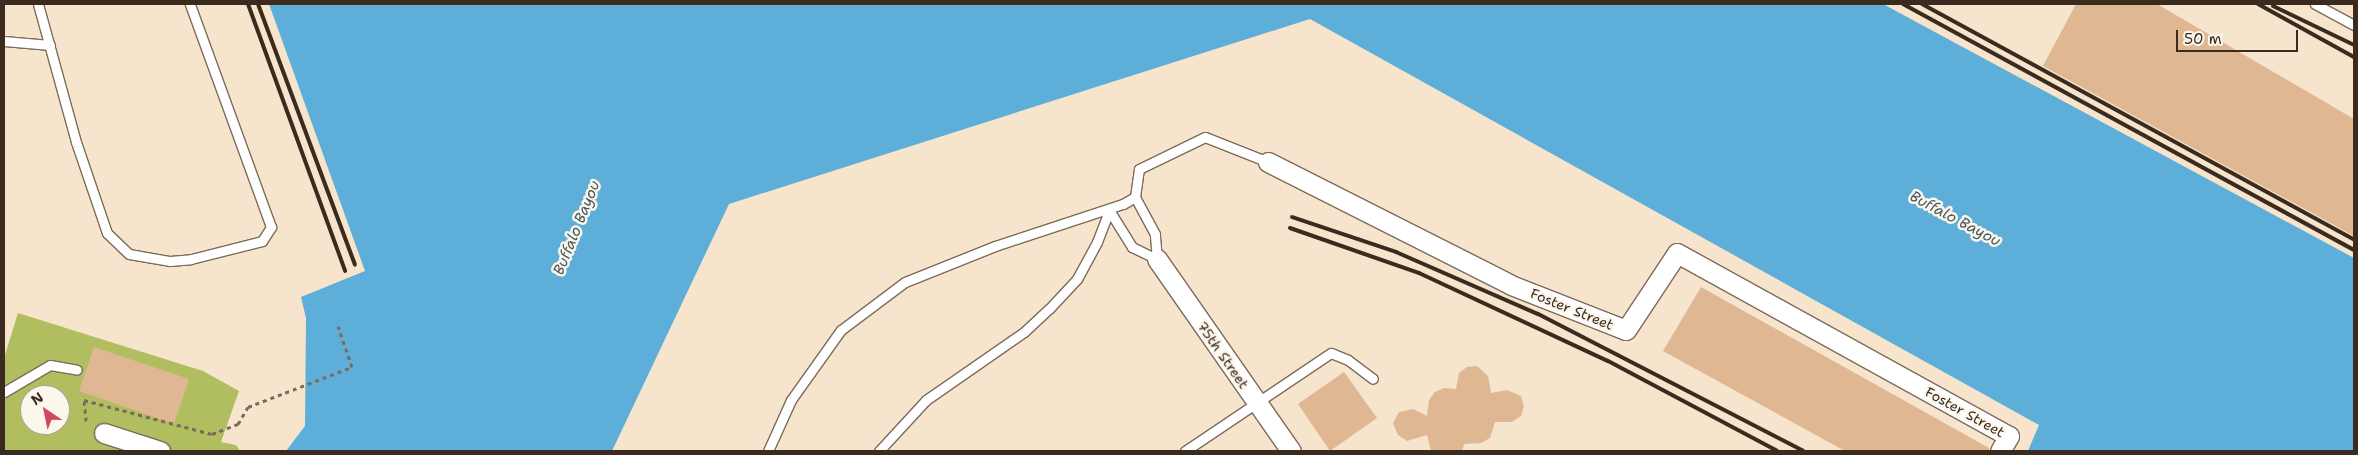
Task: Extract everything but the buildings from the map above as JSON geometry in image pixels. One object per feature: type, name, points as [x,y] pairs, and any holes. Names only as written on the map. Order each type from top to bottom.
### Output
[{"type":"street","name":"Foster Street","points":[[1268,162],[1511,285],[1626,330],[1677,253],[2009,436],[2000,451]]},
{"type":"street","name":"75th Street","points":[[1157,259],[1290,451]]},
{"type":"street","points":[[104,433],[160,451]]},
{"type":"lane","points":[[38,4],[76,142],[107,233],[115,244],[129,254],[143,259],[170,261],[191,259],[262,241],[271,227],[190,4]]},
{"type":"lane","points":[[2315,4],[2354,25]]},
{"type":"lane","points":[[4,42],[50,45]]},
{"type":"lane","points":[[1157,259],[1155,234],[1135,197],[1139,169],[1204,137],[1268,162]]},
{"type":"lane","points":[[768,451],[791,400],[841,330],[905,282],[995,246],[1108,210],[1135,197]]},
{"type":"lane","points":[[1108,210],[1132,247],[1157,259]]},
{"type":"lane","points":[[879,451],[926,400],[1024,332],[1049,309],[1077,279],[1097,242],[1108,210]]},
{"type":"lane","points":[[1185,451],[1255,401],[1331,353],[1348,360],[1372,379]]},
{"type":"lane","points":[[4,392],[50,365],[77,370]]},
{"type":"path","points":[[86,421],[84,400],[212,434],[238,424],[248,407],[352,367],[338,326]]},
{"type":"green space","points":[[18,313],[203,371],[239,391],[221,442],[236,445],[240,451],[4,451],[4,358]]},
{"type":"water","name":"Buffalo Bayou","points":[[269,4],[1883,4],[2354,258],[2354,451],[2028,451],[2039,425],[1310,19],[729,204],[612,451],[286,451],[305,426],[306,318],[301,297],[365,271]]},
{"type":"railway","points":[[248,4],[345,271]]},
{"type":"railway","points":[[258,4],[355,265]]},
{"type":"railway","points":[[1903,4],[2354,250]]},
{"type":"railway","points":[[1922,4],[2354,240]]},
{"type":"railway","points":[[2258,4],[2354,57]]},
{"type":"railway","points":[[2273,6],[2354,45]]},
{"type":"railway","points":[[1292,217],[1396,252],[1538,314],[1803,451]]},
{"type":"railway","points":[[1290,228],[1419,273],[1608,361],[1777,451]]}]
